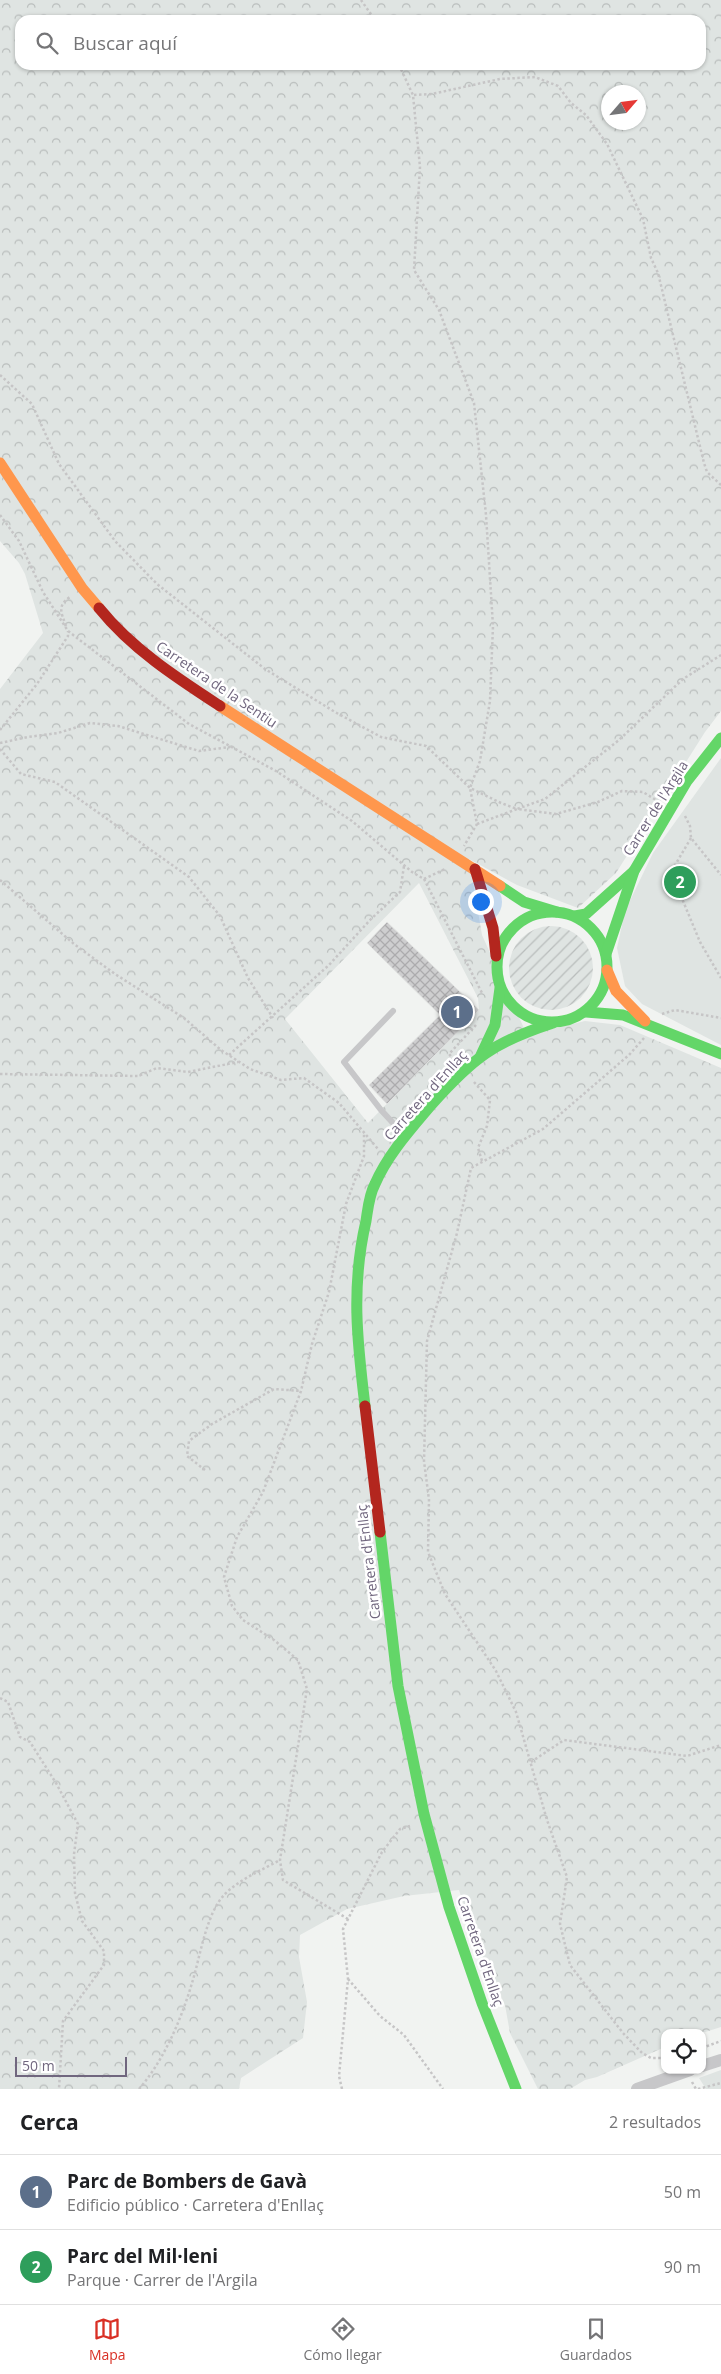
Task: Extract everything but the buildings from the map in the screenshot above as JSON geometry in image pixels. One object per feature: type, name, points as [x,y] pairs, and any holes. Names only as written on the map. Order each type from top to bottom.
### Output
[{"type":"street","name":"Carretera de la Sentiu","points":[[0,463],[82,588],[115,628],[127,639],[195,690],[524,902],[557,912]]},
{"type":"street","name":"Carrer de l'Argila","points":[[606,954],[634,871],[687,780],[721,738]]},
{"type":"street","points":[[475,869],[493,928],[500,988],[509,1002],[521,1013],[536,1021],[553,1023],[570,1020],[586,1012],[597,1000],[604,986],[608,970]]},
{"type":"street","name":"Carrer de l'Argila","points":[[575,916],[586,914],[634,871]]},
{"type":"street","points":[[497,960],[502,944],[511,929],[524,919],[540,912],[557,912],[575,916],[589,926],[600,939],[616,991],[649,1024]]},
{"type":"street","name":"Carretera d'Enllaç","points":[[481,1055],[495,1025],[500,988]]},
{"type":"street","points":[[586,1012],[623,1016],[649,1024],[721,1054]]},
{"type":"street","name":"Carretera d'Enllaç","points":[[516,2089],[482,2004],[449,1907],[426,1822],[398,1686],[356,1328],[355,1286],[360,1246],[374,1184],[395,1150],[438,1099],[481,1055],[519,1034],[553,1023]]},
{"type":"street","points":[[706,2065],[721,2060]]},
{"type":"street","points":[[638,2089],[679,2074]]},
{"type":"lane","points":[[393,1011],[344,1062],[381,1110],[406,1137]]},
{"type":"path","points":[[361,0],[372,15]]},
{"type":"path","points":[[402,70],[413,95],[420,167],[414,270],[439,310],[474,403],[486,515],[493,626],[490,701],[480,761],[470,788],[477,824]]},
{"type":"path","points":[[413,95],[432,94],[500,79],[535,77],[558,86],[571,103],[586,115],[607,144],[643,219],[651,258],[658,274],[687,397],[694,417],[698,442],[707,472],[721,485]]},
{"type":"path","points":[[0,375],[32,404],[60,464],[115,541],[157,584],[265,670],[335,712],[381,736],[426,746],[470,788],[517,809],[556,814],[598,802],[622,791],[643,792],[656,800]]},
{"type":"path","points":[[0,515],[19,540],[43,592],[68,631],[189,724],[276,771],[352,821],[404,865],[424,879],[482,994]]},
{"type":"path","points":[[0,730],[38,684],[68,636],[68,631],[61,614],[62,603],[82,588]]},
{"type":"path","points":[[424,879],[448,868],[477,824],[545,799],[619,740],[683,679],[721,655]]},
{"type":"path","points":[[0,743],[58,733],[90,723],[134,730],[199,751],[232,747]]},
{"type":"path","points":[[0,749],[21,774],[55,782],[189,877],[220,916],[248,978],[273,1018]]},
{"type":"path","points":[[679,813],[687,818],[691,838],[721,874]]},
{"type":"path","points":[[691,838],[671,872],[700,942],[721,978]]},
{"type":"path","points":[[229,1055],[273,1018],[329,965],[371,919],[400,892],[404,865]]},
{"type":"path","points":[[0,880],[74,944],[115,974],[184,1018],[229,1055],[250,1069],[281,1080],[304,1078],[339,1103],[377,1149],[395,1150]]},
{"type":"path","points":[[661,2058],[651,2058],[642,2054],[570,1966],[560,1924],[567,1877],[516,1712],[496,1671],[445,1594],[428,1552],[428,1500],[424,1461],[427,1341],[471,1168],[543,1130],[629,1055],[649,1024],[663,1012],[675,1010],[721,1018]]},
{"type":"path","points":[[456,1062],[449,1054],[478,1023]]},
{"type":"path","points":[[0,1074],[138,1076],[157,1068],[188,1072],[238,1061]]},
{"type":"path","points":[[474,1082],[490,1100],[487,1126],[478,1148],[482,1162]]},
{"type":"path","points":[[348,1919],[283,1880],[280,1860],[307,1689],[298,1660],[274,1640],[243,1620],[232,1606],[224,1577],[237,1538],[263,1492],[301,1391],[312,1344],[329,1292],[346,1204],[364,1156],[364,1134]]},
{"type":"path","points":[[205,1470],[187,1456],[189,1441],[212,1424],[274,1389],[301,1391]]},
{"type":"path","points":[[0,1698],[8,1702],[20,1737],[30,1742],[56,1783],[78,1824],[74,1854],[75,1893],[82,1921],[104,1951],[104,1965],[63,2021],[59,2089]]},
{"type":"path","points":[[531,1762],[564,1740],[687,1756],[721,1745]]},
{"type":"path","points":[[342,2089],[339,2076],[348,1980],[343,1929],[382,1852],[400,1829],[426,1822]]},
{"type":"path","points":[[140,2089],[166,2050],[192,1986],[210,1918],[224,1895],[241,1881],[280,1860]]},
{"type":"path","points":[[348,1980],[380,2016],[404,2035],[443,2089]]},
{"type":"path","points":[[706,2047],[721,2041]]},
{"type":"path","points":[[698,2089],[721,2083]]},
{"type":"green space","points":[[0,0],[721,0],[721,711],[705,732],[616,873],[578,908],[517,885],[469,859],[482,935],[527,1035],[585,1021],[620,1025],[721,1068],[721,2027],[706,2032],[706,2029],[661,2029],[661,2049],[597,2077],[585,2080],[570,2089],[538,2089],[510,2033],[505,2005],[476,1943],[459,1890],[404,1896],[347,1909],[300,1935],[299,1957],[307,2002],[303,2038],[241,2078],[239,2089],[0,2089],[0,689],[43,633],[25,574],[19,563],[0,541]],"holes":[[[419,883],[478,998],[479,1010],[368,1123],[285,1019]]]},
{"type":"green space","points":[[721,758],[721,1045],[642,1004],[625,986],[617,948],[625,911],[653,853]]},
{"type":"green space","points":[[551,926],[567,929],[581,938],[590,952],[593,968],[590,984],[581,998],[567,1007],[551,1010],[535,1007],[521,998],[512,984],[509,968],[512,952],[521,938],[535,929]]},
{"type":"green space","points":[[721,2070],[721,2089],[706,2089],[699,2078]]},
{"type":"traffic: fast","points":[[606,954],[634,871],[687,781],[721,738]]},
{"type":"traffic: fast","points":[[575,916],[586,914],[634,871]]},
{"type":"traffic: fast","points":[[500,886],[524,902],[557,912]]},
{"type":"traffic: fast","points":[[552,912],[573,916],[591,928],[603,946],[607,967],[603,988],[591,1006],[573,1018],[552,1022],[531,1018],[513,1006],[501,988],[497,967],[501,946],[513,928],[531,916],[552,912]]},
{"type":"traffic: fast","points":[[481,1055],[495,1025],[500,988]]},
{"type":"traffic: fast","points":[[586,1012],[623,1015],[721,1054]]},
{"type":"traffic: fast","points":[[365,1406],[358,1336],[358,1268],[370,1197],[380,1173],[400,1142],[432,1104],[473,1063],[486,1053],[515,1037],[553,1023]]},
{"type":"traffic: fast","points":[[380,1532],[398,1686],[424,1814],[449,1907],[482,2003],[516,2089]]},
{"type":"traffic: slow","points":[[0,463],[82,588],[99,608]]},
{"type":"traffic: slow","points":[[220,706],[500,886]]},
{"type":"traffic: slow","points":[[607,970],[616,991],[645,1021]]},
{"type":"traffic: jam","points":[[99,608],[140,650],[220,706]]},
{"type":"traffic: jam","points":[[475,869],[493,928],[496,956]]},
{"type":"traffic: jam","points":[[365,1406],[380,1532]]},
{"type":"place","name":"Parc del Mil·leni","points":[[680,882]]},
{"type":"place","name":"Parc de Bombers de Gavà","points":[[457,1012]]}]
